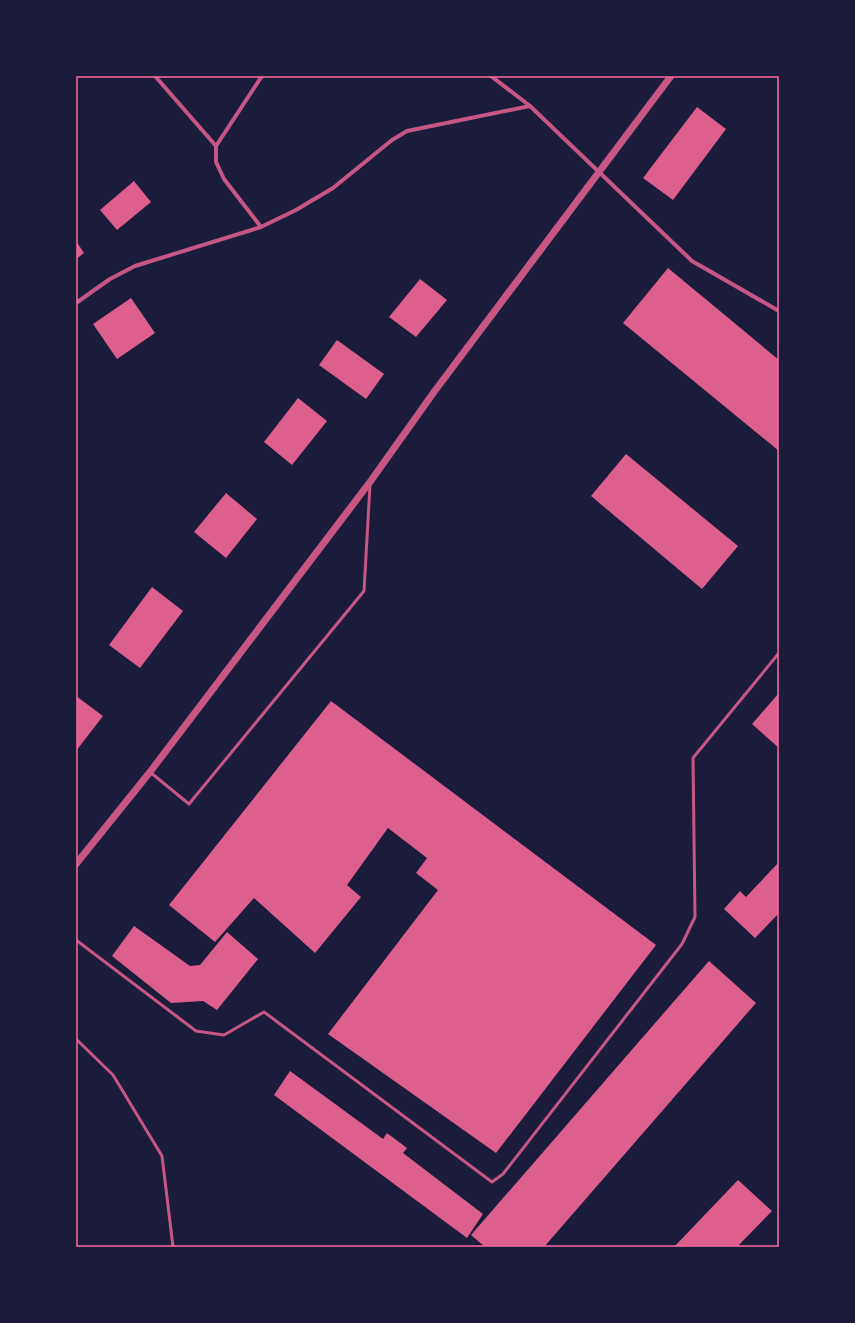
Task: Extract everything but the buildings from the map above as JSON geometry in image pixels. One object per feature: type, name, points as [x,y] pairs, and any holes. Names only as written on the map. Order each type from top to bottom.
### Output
[{"type":"street","points":[[155,76],[216,146]]},
{"type":"street","points":[[261,227],[224,179],[216,162],[216,146],[262,76]]},
{"type":"street","points":[[491,76],[530,106],[692,261],[779,311]]},
{"type":"street","points":[[76,864],[150,772],[370,482],[434,392],[671,76]]},
{"type":"street","points":[[76,303],[110,278],[135,266],[261,227],[296,210],[333,188],[392,140],[407,131],[530,106]]},
{"type":"lane","points":[[150,772],[189,804],[364,591],[370,482]]},
{"type":"lane","points":[[76,940],[196,1031],[224,1035],[264,1012],[492,1182],[503,1174],[682,944],[695,917],[693,758],[779,653]]},
{"type":"lane","points":[[76,1039],[113,1076],[162,1156],[174,1247]]}]
